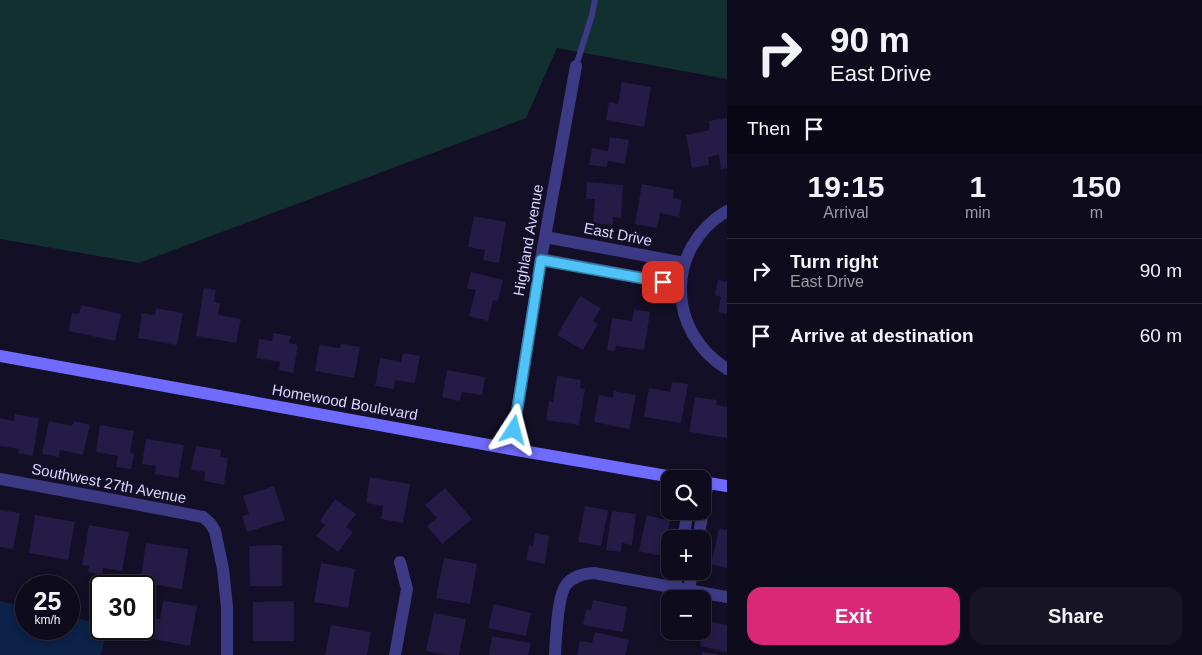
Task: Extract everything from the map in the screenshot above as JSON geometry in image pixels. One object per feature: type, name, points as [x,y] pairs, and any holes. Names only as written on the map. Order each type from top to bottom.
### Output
[{"type":"street","name":"Highland Avenue","points":[[511,449],[541,260],[576,66]]},
{"type":"street","points":[[727,211],[717,217],[700,234],[688,252],[682,274],[682,308],[686,322],[703,350],[727,369]]},
{"type":"street","name":"East Drive","points":[[545,237],[682,274]]},
{"type":"street","points":[[541,260],[682,274]]},
{"type":"street","name":"Homewood Boulevard","points":[[0,356],[661,475]]},
{"type":"street","name":"Southwest 27th Avenue","points":[[0,479],[203,517],[215,531],[223,569],[227,607],[227,655]]},
{"type":"street","points":[[711,484],[727,486]]},
{"type":"street","points":[[395,655],[407,589],[400,562]]},
{"type":"street","points":[[555,655],[561,594],[575,577],[594,573],[688,590],[690,580]]},
{"type":"street","points":[[675,587],[676,580]]},
{"type":"street","points":[[711,595],[727,598]]},
{"type":"lane","points":[[576,66],[595,0]]},
{"type":"green space","points":[[0,0],[727,0],[727,79],[557,48],[526,118],[139,263],[0,239]]},
{"type":"water","points":[[0,601],[15,604],[15,640],[80,640],[80,619],[90,621],[90,640],[104,641],[101,655],[0,655]]},
{"type":"building","points":[[622,82],[651,87],[644,127],[606,120],[609,102],[618,104]]},
{"type":"building","points":[[727,118],[727,168],[721,169],[719,155],[708,157],[709,165],[692,168],[686,135],[710,130],[709,121]]},
{"type":"building","points":[[610,137],[629,140],[625,164],[608,161],[607,167],[589,165],[592,148],[608,151]]},
{"type":"building","points":[[587,182],[623,185],[621,218],[613,217],[613,225],[593,223],[595,199],[586,199]]},
{"type":"building","points":[[642,184],[674,190],[673,198],[682,200],[679,217],[660,213],[657,228],[635,224]]},
{"type":"building","points":[[474,216],[506,222],[499,263],[483,260],[485,250],[468,247]]},
{"type":"building","points":[[471,272],[503,280],[498,301],[493,300],[488,321],[469,316],[476,290],[467,288]]},
{"type":"building","points":[[718,280],[727,282],[727,314],[718,312],[721,297],[715,295]]},
{"type":"building","points":[[204,288],[216,290],[214,302],[220,303],[218,315],[241,319],[236,343],[196,336]]},
{"type":"building","points":[[580,296],[601,308],[593,321],[598,324],[583,350],[557,335]]},
{"type":"building","points":[[81,305],[121,314],[115,341],[69,331],[72,313],[79,314]]},
{"type":"building","points":[[156,308],[183,313],[177,345],[138,338],[142,313],[155,315]]},
{"type":"building","points":[[634,309],[650,312],[644,350],[616,346],[615,351],[607,350],[612,318],[632,321]]},
{"type":"building","points":[[273,333],[291,336],[289,343],[298,345],[293,373],[279,370],[280,362],[256,358],[259,339],[272,341]]},
{"type":"building","points":[[341,344],[360,347],[354,378],[315,371],[319,345],[340,348]]},
{"type":"building","points":[[403,353],[420,356],[415,383],[395,380],[394,389],[375,386],[380,358],[401,362]]},
{"type":"building","points":[[447,370],[485,377],[482,395],[462,392],[460,401],[442,397]]},
{"type":"building","points":[[557,376],[581,380],[580,388],[585,389],[579,425],[546,420],[549,401],[553,402]]},
{"type":"building","points":[[672,382],[688,384],[681,423],[644,417],[649,388],[670,392]]},
{"type":"building","points":[[614,391],[636,395],[629,429],[594,422],[599,395],[613,398]]},
{"type":"building","points":[[695,397],[717,400],[716,405],[727,407],[727,438],[689,432]]},
{"type":"building","points":[[15,414],[39,418],[33,456],[18,453],[19,449],[0,446],[0,418],[14,421]]},
{"type":"building","points":[[49,421],[72,426],[74,421],[90,425],[83,455],[60,450],[59,457],[42,454]]},
{"type":"building","points":[[100,425],[134,431],[130,453],[134,454],[131,469],[116,467],[118,456],[96,452]]},
{"type":"building","points":[[146,439],[184,445],[178,478],[155,474],[156,466],[142,464]]},
{"type":"building","points":[[196,446],[221,450],[220,457],[228,458],[224,485],[204,481],[205,472],[191,470]]},
{"type":"building","points":[[370,477],[410,484],[403,523],[381,519],[383,506],[366,503]]},
{"type":"building","points":[[274,486],[285,520],[247,532],[242,516],[249,514],[243,496]]},
{"type":"building","points":[[445,488],[472,519],[442,544],[427,526],[437,518],[425,505]]},
{"type":"building","points":[[335,499],[356,514],[346,527],[353,532],[338,552],[316,536],[325,525],[320,521]]},
{"type":"building","points":[[585,506],[608,510],[601,546],[578,542]]},
{"type":"building","points":[[0,510],[20,513],[13,549],[0,547]]},
{"type":"building","points":[[612,511],[636,514],[632,545],[622,543],[621,552],[606,550]]},
{"type":"building","points":[[35,515],[75,522],[68,560],[29,553]]},
{"type":"building","points":[[647,515],[670,521],[668,530],[661,530],[661,556],[639,551]]},
{"type":"building","points":[[89,525],[129,532],[122,571],[103,568],[102,575],[88,572],[89,566],[82,565]]},
{"type":"building","points":[[719,529],[727,530],[727,568],[711,564]]},
{"type":"building","points":[[535,533],[549,536],[545,564],[526,560],[529,545],[533,546]]},
{"type":"building","points":[[146,543],[188,549],[182,589],[155,584],[155,575],[141,575]]},
{"type":"building","points":[[282,545],[282,586],[250,586],[249,546]]},
{"type":"building","points":[[444,558],[477,564],[470,604],[436,598]]},
{"type":"building","points":[[321,563],[355,569],[348,608],[314,602]]},
{"type":"building","points":[[593,600],[627,607],[623,632],[583,625],[586,609],[591,610]]},
{"type":"building","points":[[163,601],[197,606],[190,646],[155,639],[155,618],[160,619]]},
{"type":"building","points":[[294,601],[294,641],[253,641],[253,602]]},
{"type":"building","points":[[494,604],[531,613],[526,636],[488,628]]},
{"type":"building","points":[[434,613],[466,619],[459,655],[426,651]]},
{"type":"building","points":[[711,622],[727,625],[727,652],[700,646],[701,640],[711,640]]},
{"type":"building","points":[[331,625],[371,632],[367,655],[325,655]]},
{"type":"building","points":[[595,632],[629,640],[625,655],[577,655],[580,641],[592,643]]},
{"type":"building","points":[[492,636],[531,643],[528,655],[489,655]]},
{"type":"building","points":[[702,652],[717,654],[717,655],[702,655]]},
{"type":"route","points":[[514,430],[541,260],[663,282]]}]
